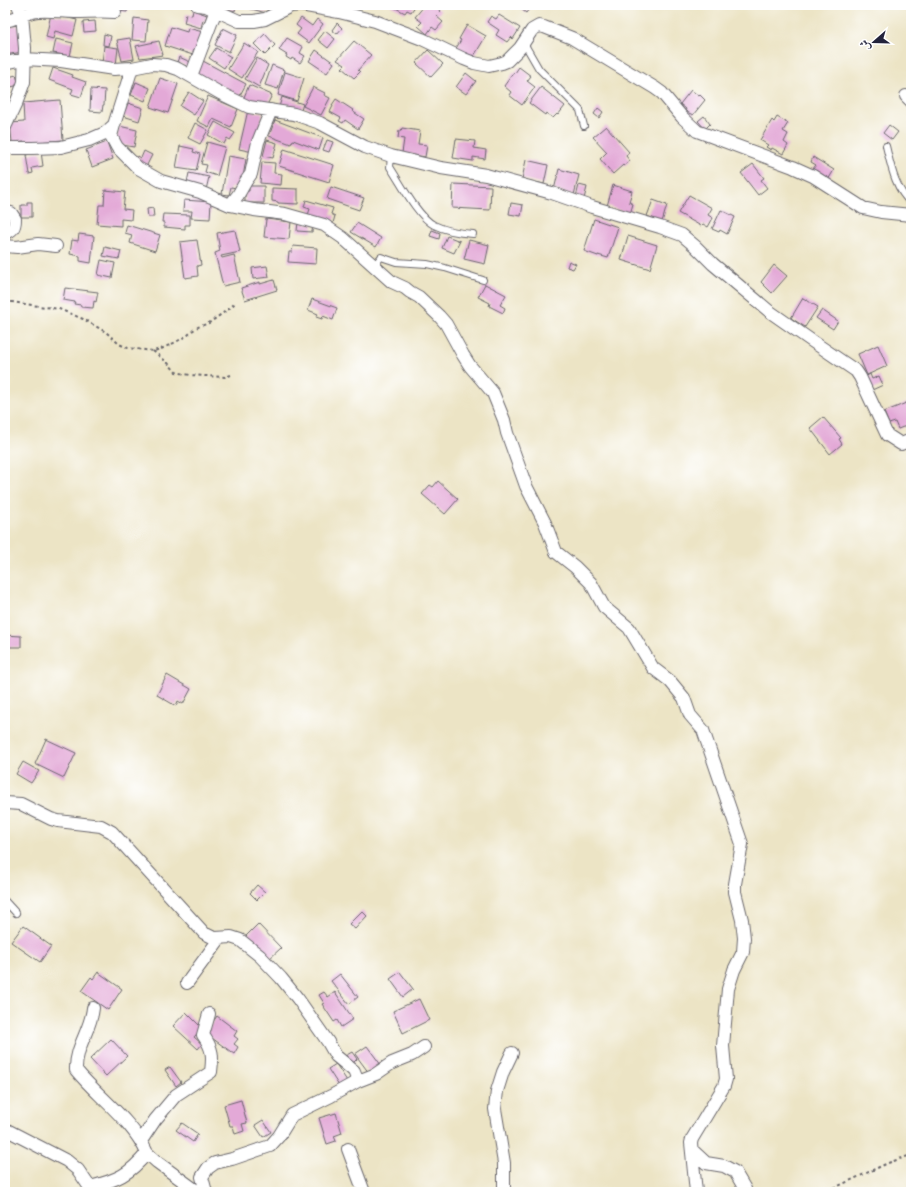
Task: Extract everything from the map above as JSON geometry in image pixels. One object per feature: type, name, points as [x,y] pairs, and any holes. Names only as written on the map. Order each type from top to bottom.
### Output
[{"type":"street","points":[[5,21],[10,20],[20,10],[38,5]]},
{"type":"street","points":[[197,5],[206,6],[239,21],[265,19],[291,6],[301,5],[339,12],[375,21],[422,39],[464,60],[489,66],[507,61],[517,52],[532,30],[539,26],[544,26],[572,38],[655,88],[698,131],[786,164],[813,176],[863,208],[881,212],[911,215]]},
{"type":"street","points":[[20,10],[115,12]]},
{"type":"street","points":[[5,126],[24,82],[25,48],[20,10]]},
{"type":"street","points":[[191,76],[216,10]]},
{"type":"street","points":[[5,62],[24,59],[61,61],[114,69],[132,68],[152,64],[166,65],[178,69],[220,93],[249,107],[294,114],[320,123],[365,147],[391,156],[441,168],[486,175],[552,193],[682,235],[713,264],[732,278],[769,311],[856,371],[887,435],[900,444],[911,440]]},
{"type":"street","points":[[132,68],[111,136],[117,147],[138,168],[161,181],[200,192],[230,205],[284,214],[324,225],[343,238],[392,282],[419,297],[426,305],[435,311],[446,324],[462,355],[493,393],[504,420],[507,433],[526,486],[545,523],[556,552],[575,567],[591,583],[604,607],[629,628],[653,668],[670,681],[684,698],[690,715],[703,730],[742,844],[742,854],[735,884],[735,892],[742,920],[744,938],[743,952],[734,970],[728,989],[723,1046],[726,1079],[724,1086],[694,1135],[691,1143],[696,1192]]},
{"type":"street","points":[[230,205],[251,174],[258,142],[271,110]]},
{"type":"street","points":[[5,148],[61,147],[89,140],[105,133],[114,125]]},
{"type":"street","points":[[5,212],[11,214],[15,219],[15,227],[11,232],[5,234]]},
{"type":"street","points":[[5,246],[17,247],[38,244],[56,246]]},
{"type":"street","points":[[5,803],[21,804],[58,821],[107,828],[117,837],[204,933],[212,937],[232,937],[240,940],[260,956],[298,999],[336,1056],[354,1071],[358,1081]]},
{"type":"street","points":[[187,983],[220,938]]},
{"type":"street","points":[[93,1008],[92,1018],[79,1048],[76,1061],[76,1070],[128,1125],[141,1141],[147,1153],[156,1162],[198,1192]]},
{"type":"street","points":[[141,1141],[155,1120],[176,1095],[211,1072],[213,1054],[203,1035],[209,1014]]},
{"type":"street","points":[[206,1192],[202,1177],[208,1168],[215,1162],[270,1146],[279,1136],[292,1115],[358,1081],[376,1074],[392,1063],[412,1055],[424,1047]]},
{"type":"street","points":[[504,1192],[504,1163],[496,1103],[497,1091],[503,1072],[512,1053]]},
{"type":"street","points":[[5,1129],[67,1161],[78,1170],[92,1189],[124,1175],[147,1153]]},
{"type":"street","points":[[348,1149],[364,1192]]},
{"type":"street","points":[[692,1150],[706,1163],[724,1166],[735,1172],[745,1189]]},
{"type":"lane","points":[[524,43],[539,69],[580,110],[584,126]]},
{"type":"lane","points":[[886,146],[892,172],[905,198],[911,203]]},
{"type":"lane","points":[[391,156],[390,166],[420,213],[432,225],[455,232],[472,234]]},
{"type":"lane","points":[[374,266],[381,257],[396,262],[433,265],[484,280]]},
{"type":"lane","points":[[5,901],[16,913]]},
{"type":"path","points":[[5,301],[59,309],[83,319],[106,332],[123,346],[153,351],[161,349],[188,335],[192,330],[208,323],[236,302]]},
{"type":"path","points":[[153,351],[168,363],[176,372],[206,376],[225,377],[231,375]]},
{"type":"path","points":[[829,1192],[834,1188],[888,1163],[911,1155]]},
{"type":"building","points":[[111,5],[134,5],[134,8],[128,7],[127,12],[110,10]]},
{"type":"building","points":[[224,5],[236,5],[235,11],[224,8]]},
{"type":"building","points":[[249,5],[270,5],[266,13],[248,8]]},
{"type":"building","points":[[390,5],[416,5],[411,12],[407,10],[405,13]]},
{"type":"building","points":[[425,5],[433,5],[441,11],[436,16],[443,22],[436,30],[432,27],[427,34],[418,26],[422,22],[415,17]]},
{"type":"building","points":[[516,5],[532,5],[526,13]]},
{"type":"building","points":[[193,10],[207,15],[205,21],[203,20],[201,28],[184,23],[186,14],[192,15]]},
{"type":"building","points":[[51,14],[77,20],[73,36],[55,31],[53,39],[46,37]]},
{"type":"building","points":[[499,15],[520,28],[513,39],[511,37],[507,42],[496,35],[499,30],[487,22],[491,16],[496,19]]},
{"type":"building","points":[[134,18],[148,20],[146,41],[132,40]]},
{"type":"building","points":[[301,18],[312,26],[317,19],[323,24],[309,43],[297,34],[301,29],[296,25]]},
{"type":"building","points":[[95,21],[96,31],[84,32],[83,22]]},
{"type":"building","points":[[337,23],[342,28],[337,34],[332,30]]},
{"type":"building","points":[[18,25],[22,52],[5,55],[5,27]]},
{"type":"building","points":[[467,25],[486,36],[474,56],[472,55],[470,59],[455,50]]},
{"type":"building","points":[[171,27],[187,32],[188,28],[203,32],[196,56],[165,46]]},
{"type":"building","points":[[223,28],[237,35],[229,52],[215,45]]},
{"type":"building","points":[[325,31],[335,39],[328,48],[318,40]]},
{"type":"building","points":[[104,34],[111,36],[109,46],[103,45]]},
{"type":"building","points":[[265,34],[275,45],[265,55],[254,44]]},
{"type":"building","points":[[130,38],[134,59],[122,61],[117,40]]},
{"type":"building","points":[[287,38],[303,47],[300,53],[305,56],[300,63],[292,58],[291,60],[286,57],[287,55],[279,50]]},
{"type":"building","points":[[56,39],[73,43],[70,56],[53,53]]},
{"type":"building","points":[[159,41],[163,55],[140,58],[136,46]]},
{"type":"building","points":[[354,41],[371,55],[358,70],[360,72],[354,78],[342,68],[345,65],[337,60]]},
{"type":"building","points":[[244,43],[258,52],[242,78],[228,69]]},
{"type":"building","points":[[104,46],[118,48],[116,65],[102,63]]},
{"type":"building","points":[[216,48],[231,57],[224,68],[209,58]]},
{"type":"building","points":[[316,50],[334,63],[327,73],[309,61]]},
{"type":"building","points":[[428,50],[443,64],[431,77],[416,63]]},
{"type":"building","points":[[179,57],[195,64],[193,69],[177,62]]},
{"type":"building","points":[[257,58],[268,65],[259,87],[245,79]]},
{"type":"building","points":[[203,61],[246,84],[239,97],[196,73]]},
{"type":"building","points":[[272,65],[284,70],[278,89],[265,85]]},
{"type":"building","points":[[519,67],[531,76],[527,81],[535,87],[522,105],[509,95],[511,92],[504,86]]},
{"type":"building","points":[[53,68],[73,75],[72,77],[86,82],[81,97],[71,94],[73,89],[49,80]]},
{"type":"building","points":[[285,72],[304,78],[297,101],[278,95]]},
{"type":"building","points":[[466,73],[476,81],[466,94],[456,87]]},
{"type":"building","points":[[16,75],[19,85],[7,88],[8,93],[5,94],[5,78]]},
{"type":"building","points":[[160,78],[178,84],[168,113],[150,107]]},
{"type":"building","points":[[136,82],[150,88],[145,101],[131,95]]},
{"type":"building","points":[[249,85],[272,95],[266,107],[242,102]]},
{"type":"building","points":[[313,87],[325,93],[324,95],[330,98],[321,115],[303,106]]},
{"type":"building","points":[[541,87],[565,106],[558,115],[557,114],[553,118],[546,113],[545,115],[529,103]]},
{"type":"building","points":[[91,89],[105,90],[102,112],[90,111]]},
{"type":"building","points":[[691,90],[705,100],[693,115],[685,111],[686,109],[680,104]]},
{"type":"building","points":[[189,92],[203,101],[194,115],[180,106]]},
{"type":"building","points":[[208,96],[238,109],[231,127],[213,119],[209,127],[197,121]]},
{"type":"building","points":[[282,97],[303,104],[300,113],[279,107]]},
{"type":"building","points":[[336,99],[364,119],[358,129],[345,120],[343,123],[339,121],[341,118],[330,112]]},
{"type":"building","points":[[60,100],[63,140],[24,143],[24,141],[12,142],[10,123],[24,122],[23,103]]},
{"type":"building","points":[[128,103],[143,108],[139,121],[120,115],[122,110],[125,111]]},
{"type":"building","points":[[598,108],[603,112],[599,118],[594,114]]},
{"type":"building","points":[[248,110],[263,114],[253,152],[239,149]]},
{"type":"building","points":[[704,116],[710,124],[705,129],[698,121]]},
{"type":"building","points":[[777,117],[788,123],[783,131],[788,134],[784,142],[788,145],[783,154],[772,148],[771,150],[766,147],[768,145],[760,140],[772,120],[774,122]]},
{"type":"building","points":[[275,120],[323,138],[319,150],[293,140],[291,144],[269,136]]},
{"type":"building","points":[[215,122],[235,133],[230,140],[227,138],[224,144],[208,135]]},
{"type":"building","points":[[195,123],[208,130],[200,144],[188,138]]},
{"type":"building","points":[[889,125],[898,132],[892,140],[883,133]]},
{"type":"building","points":[[119,126],[137,130],[134,147],[116,144]]},
{"type":"building","points":[[606,126],[629,152],[626,156],[630,161],[613,174],[600,159],[607,152],[593,137]]},
{"type":"building","points":[[402,128],[420,131],[418,144],[427,145],[425,157],[402,153],[404,139],[398,138],[399,131],[401,131]]},
{"type":"building","points":[[456,139],[475,141],[474,148],[486,150],[485,159],[473,157],[473,161],[453,158]]},
{"type":"building","points":[[267,140],[277,143],[273,158],[263,156]]},
{"type":"building","points":[[327,140],[333,142],[329,152],[323,150]]},
{"type":"building","points":[[107,142],[113,159],[92,167],[86,150]]},
{"type":"building","points":[[207,142],[225,147],[217,176],[205,172],[207,165],[201,164]]},
{"type":"building","points":[[180,146],[194,149],[193,152],[200,154],[196,171],[176,168]]},
{"type":"building","points":[[284,149],[334,165],[329,182],[279,166]]},
{"type":"building","points":[[144,151],[152,155],[147,165],[149,167],[148,170],[134,164],[138,156],[141,158]]},
{"type":"building","points":[[41,152],[43,166],[32,168],[33,173],[29,174],[26,155]]},
{"type":"building","points":[[228,156],[246,159],[241,189],[231,187],[229,195],[222,194]]},
{"type":"building","points":[[813,157],[834,170],[828,180],[812,170],[816,165],[811,162]]},
{"type":"building","points":[[526,160],[548,165],[544,184],[522,179]]},
{"type":"building","points":[[262,162],[275,163],[274,173],[282,174],[281,185],[260,183]]},
{"type":"building","points":[[753,164],[764,178],[761,180],[767,188],[758,195],[741,173]]},
{"type":"building","points":[[559,169],[579,175],[574,195],[554,190]]},
{"type":"building","points":[[189,173],[209,177],[206,190],[186,187]]},
{"type":"building","points":[[453,184],[491,186],[490,210],[452,208]]},
{"type":"building","points":[[579,185],[587,187],[584,199],[576,197]]},
{"type":"building","points":[[613,185],[632,191],[629,202],[633,204],[630,214],[607,206]]},
{"type":"building","points":[[249,186],[264,186],[264,203],[245,203],[245,191],[249,191]]},
{"type":"building","points":[[331,187],[364,198],[359,210],[327,199]]},
{"type":"building","points":[[272,188],[298,189],[298,204],[278,203],[272,201]]},
{"type":"building","points":[[105,190],[125,192],[123,209],[132,210],[131,220],[121,219],[121,226],[97,224],[99,205],[104,205]]},
{"type":"building","points":[[689,195],[712,208],[708,215],[713,218],[708,227],[703,224],[701,226],[678,213]]},
{"type":"building","points":[[184,200],[211,202],[210,219],[191,218],[192,211],[183,211]]},
{"type":"building","points":[[306,200],[333,208],[331,214],[335,216],[333,223],[308,215],[310,209],[304,207]]},
{"type":"building","points":[[653,200],[667,205],[662,222],[647,216]]},
{"type":"building","points":[[27,202],[32,202],[32,217],[21,217],[21,205],[27,205]]},
{"type":"building","points":[[511,203],[523,205],[521,216],[509,214]]},
{"type":"building","points":[[153,208],[154,217],[148,217],[147,209]]},
{"type":"building","points":[[721,210],[735,217],[727,234],[720,230],[719,232],[712,229]]},
{"type":"building","points":[[163,214],[190,215],[190,225],[185,225],[185,229],[164,227],[164,222],[162,222]]},
{"type":"building","points":[[266,219],[291,222],[289,239],[264,237]]},
{"type":"building","points":[[594,219],[618,227],[608,258],[584,251]]},
{"type":"building","points":[[298,222],[313,224],[312,232],[297,231]]},
{"type":"building","points":[[357,223],[381,238],[376,247],[351,232]]},
{"type":"building","points":[[127,225],[160,235],[155,251],[130,243],[132,235],[125,233]]},
{"type":"building","points":[[235,230],[240,252],[221,256],[222,258],[234,255],[240,282],[223,286],[215,253],[220,251],[217,233]]},
{"type":"building","points":[[432,230],[440,233],[439,239],[430,236]]},
{"type":"building","points":[[79,234],[94,236],[91,263],[80,261],[80,256],[70,254],[72,240],[78,241]]},
{"type":"building","points":[[447,236],[460,241],[454,253],[442,248]]},
{"type":"building","points":[[628,236],[657,245],[650,269],[621,260]]},
{"type":"building","points":[[197,240],[201,265],[197,266],[198,276],[185,278],[180,242]]},
{"type":"building","points":[[469,240],[489,245],[485,264],[464,259]]},
{"type":"building","points":[[293,246],[317,248],[316,264],[288,262],[289,252],[292,252]]},
{"type":"building","points":[[105,247],[121,251],[119,259],[103,256]]},
{"type":"building","points":[[101,260],[115,263],[112,278],[98,275]]},
{"type":"building","points":[[569,261],[576,264],[573,269],[567,267]]},
{"type":"building","points":[[774,265],[787,276],[772,293],[761,282]]},
{"type":"building","points":[[267,266],[269,277],[253,279],[252,268]]},
{"type":"building","points":[[274,280],[277,290],[245,300],[241,288],[260,282],[260,284]]},
{"type":"building","points":[[485,284],[506,295],[500,305],[505,308],[503,313],[489,306],[490,303],[478,297]]},
{"type":"building","points":[[65,288],[98,292],[93,308],[81,307],[81,305],[74,304],[75,302],[63,300]]},
{"type":"building","points":[[803,298],[818,307],[805,327],[791,318]]},
{"type":"building","points":[[312,299],[337,308],[333,320],[323,316],[322,319],[316,317],[318,314],[308,310]]},
{"type":"building","points":[[822,310],[838,321],[833,329],[816,318]]},
{"type":"building","points":[[878,345],[887,366],[867,375],[858,354]]},
{"type":"building","points":[[870,374],[872,379],[879,376],[883,385],[872,390],[865,377]]},
{"type":"building","points":[[911,401],[911,424],[898,429],[895,422],[889,424],[884,412]]},
{"type":"building","points":[[823,417],[841,438],[839,439],[842,444],[830,454],[810,428]]},
{"type":"building","points":[[438,481],[458,499],[445,514],[422,494],[430,485],[433,487]]},
{"type":"building","points":[[5,635],[21,636],[21,647],[5,647]]},
{"type":"building","points":[[167,675],[191,689],[183,704],[178,701],[176,706],[157,695]]},
{"type":"building","points":[[46,739],[76,753],[64,778],[35,764]]},
{"type":"building","points":[[23,762],[39,771],[31,783],[16,774]]},
{"type":"building","points":[[257,885],[265,892],[257,900],[250,893]]},
{"type":"building","points":[[362,911],[367,916],[355,929],[349,924]]},
{"type":"building","points":[[258,924],[281,948],[268,960],[245,937]]},
{"type":"building","points":[[23,926],[51,946],[40,962],[11,942]]},
{"type":"building","points":[[98,972],[122,989],[108,1010],[81,991],[91,977],[93,979]]},
{"type":"building","points":[[400,972],[413,989],[403,997],[390,979]]},
{"type":"building","points":[[340,974],[358,997],[349,1004],[331,981]]},
{"type":"building","points":[[324,992],[328,997],[335,992],[353,1019],[341,1027],[337,1020],[334,1022],[322,1004],[324,1003],[319,995]]},
{"type":"building","points":[[419,999],[429,1020],[403,1033],[393,1011]]},
{"type":"building","points":[[186,1012],[202,1028],[194,1037],[202,1044],[198,1049],[173,1026]]},
{"type":"building","points":[[217,1016],[237,1031],[234,1036],[238,1039],[234,1044],[238,1047],[234,1054],[205,1033]]},
{"type":"building","points":[[111,1039],[127,1056],[106,1076],[90,1059]]},
{"type":"building","points":[[367,1046],[381,1065],[369,1073],[355,1054]]},
{"type":"building","points":[[352,1052],[357,1059],[351,1065],[345,1056]]},
{"type":"building","points":[[336,1064],[347,1081],[339,1086],[328,1069]]},
{"type":"building","points":[[170,1067],[181,1082],[176,1086],[165,1070]]},
{"type":"building","points":[[241,1100],[247,1123],[242,1124],[244,1131],[235,1134],[233,1126],[230,1126],[224,1105]]},
{"type":"building","points":[[336,1113],[342,1133],[334,1136],[336,1141],[327,1144],[319,1118]]},
{"type":"building","points":[[263,1120],[271,1132],[263,1137],[255,1125]]},
{"type":"building","points":[[182,1123],[198,1134],[193,1142],[176,1130]]}]
